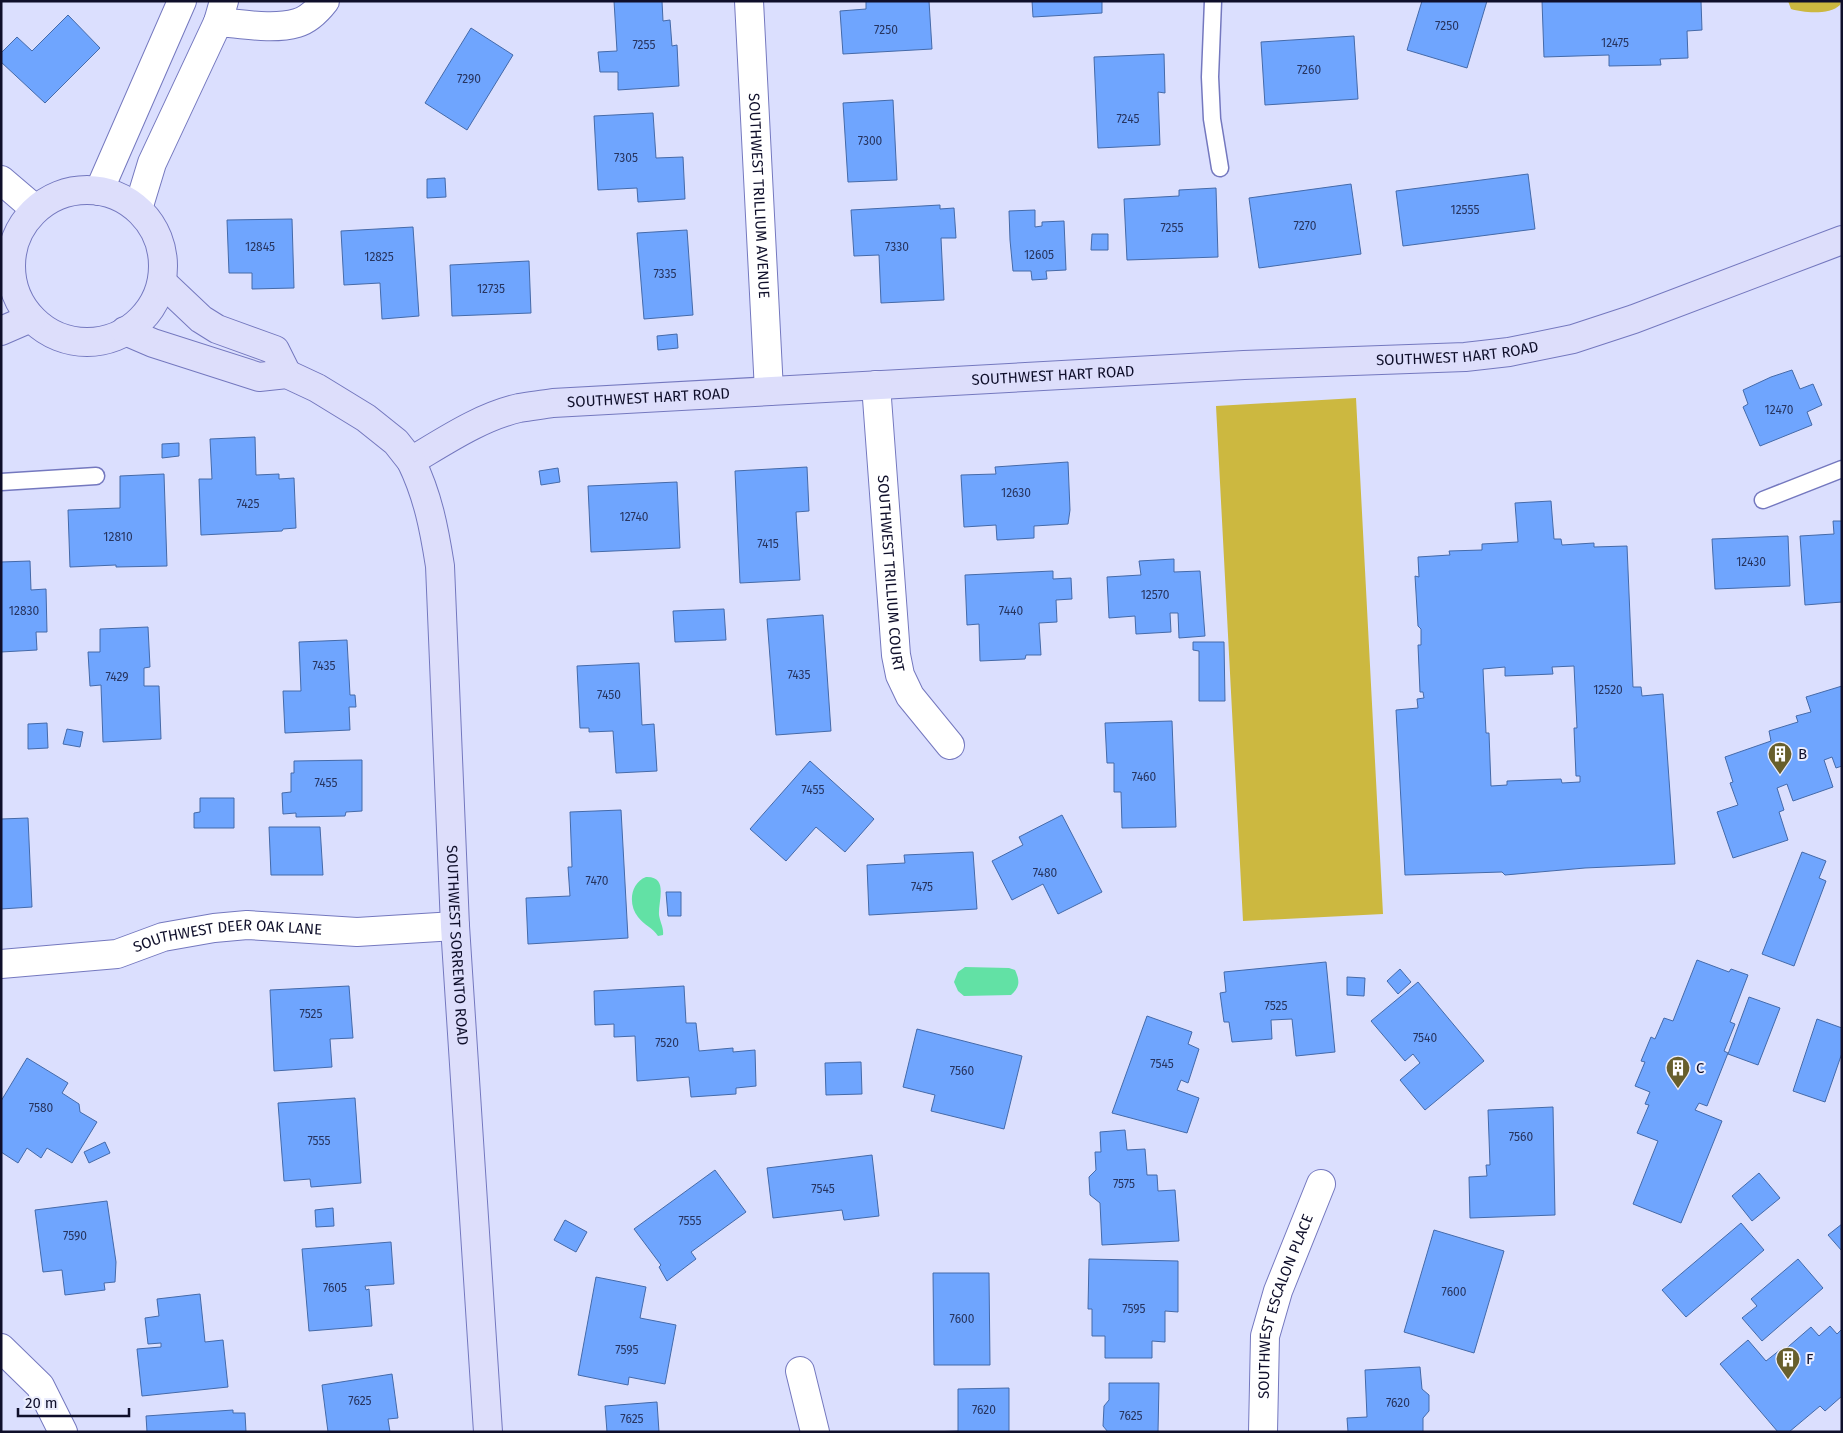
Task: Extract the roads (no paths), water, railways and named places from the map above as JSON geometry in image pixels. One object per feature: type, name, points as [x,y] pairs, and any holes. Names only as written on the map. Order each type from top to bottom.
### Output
[{"type":"street","points":[[99,190],[182,1]]},
{"type":"street","points":[[138,209],[152,163],[221,12],[279,25],[299,23],[318,11],[325,1]]},
{"type":"street","name":"SOUTHWEST TRILLIUM AVENUE","points":[[749,1],[769,392]]},
{"type":"street","points":[[1,180],[35,209]]},
{"type":"street","points":[[82,189],[99,190],[120,196],[138,209],[151,223],[162,252],[164,284],[146,315],[135,325],[114,338],[76,341],[50,333],[31,318],[21,305],[6,263],[23,223],[35,209],[48,199],[82,189]]},
{"type":"street","name":"SOUTHWEST HART ROAD","points":[[412,461],[456,434],[491,418],[518,408],[553,403],[1244,365],[1465,358],[1509,352],[1573,340],[1634,319],[1842,240]]},
{"type":"street","points":[[164,284],[195,313],[217,329],[275,350],[287,374]]},
{"type":"street","points":[[1,331],[31,318]]},
{"type":"street","points":[[125,331],[153,343],[259,377],[287,374],[317,388],[366,418],[396,442],[412,461]]},
{"type":"street","name":"SOUTHWEST TRILLIUM COURT","points":[[876,385],[896,656],[900,675],[910,696],[950,745]]},
{"type":"street","name":"SOUTHWEST SORRENTO ROAD","points":[[412,461],[430,507],[440,566],[455,926],[488,1432]]},
{"type":"street","name":"SOUTHWEST DEER OAK LANE","points":[[1,964],[117,954],[163,937],[214,928],[247,925],[357,932],[455,926]]},
{"type":"street","name":"SOUTHWEST ESCALON PLACE","points":[[1263,1432],[1265,1336],[1278,1290],[1321,1184]]},
{"type":"street","points":[[1,1348],[40,1386],[63,1432]]},
{"type":"street","points":[[800,1371],[815,1432]]},
{"type":"lane","points":[[1213,1],[1210,77],[1212,119],[1220,168]]},
{"type":"lane","points":[[1763,500],[1842,470]]},
{"type":"lane","points":[[1,482],[96,476]]},
{"type":"place","name":"B","points":[[1780,775]]},
{"type":"place","name":"C","points":[[1678,1089]]},
{"type":"place","name":"F","points":[[1788,1380]]}]
